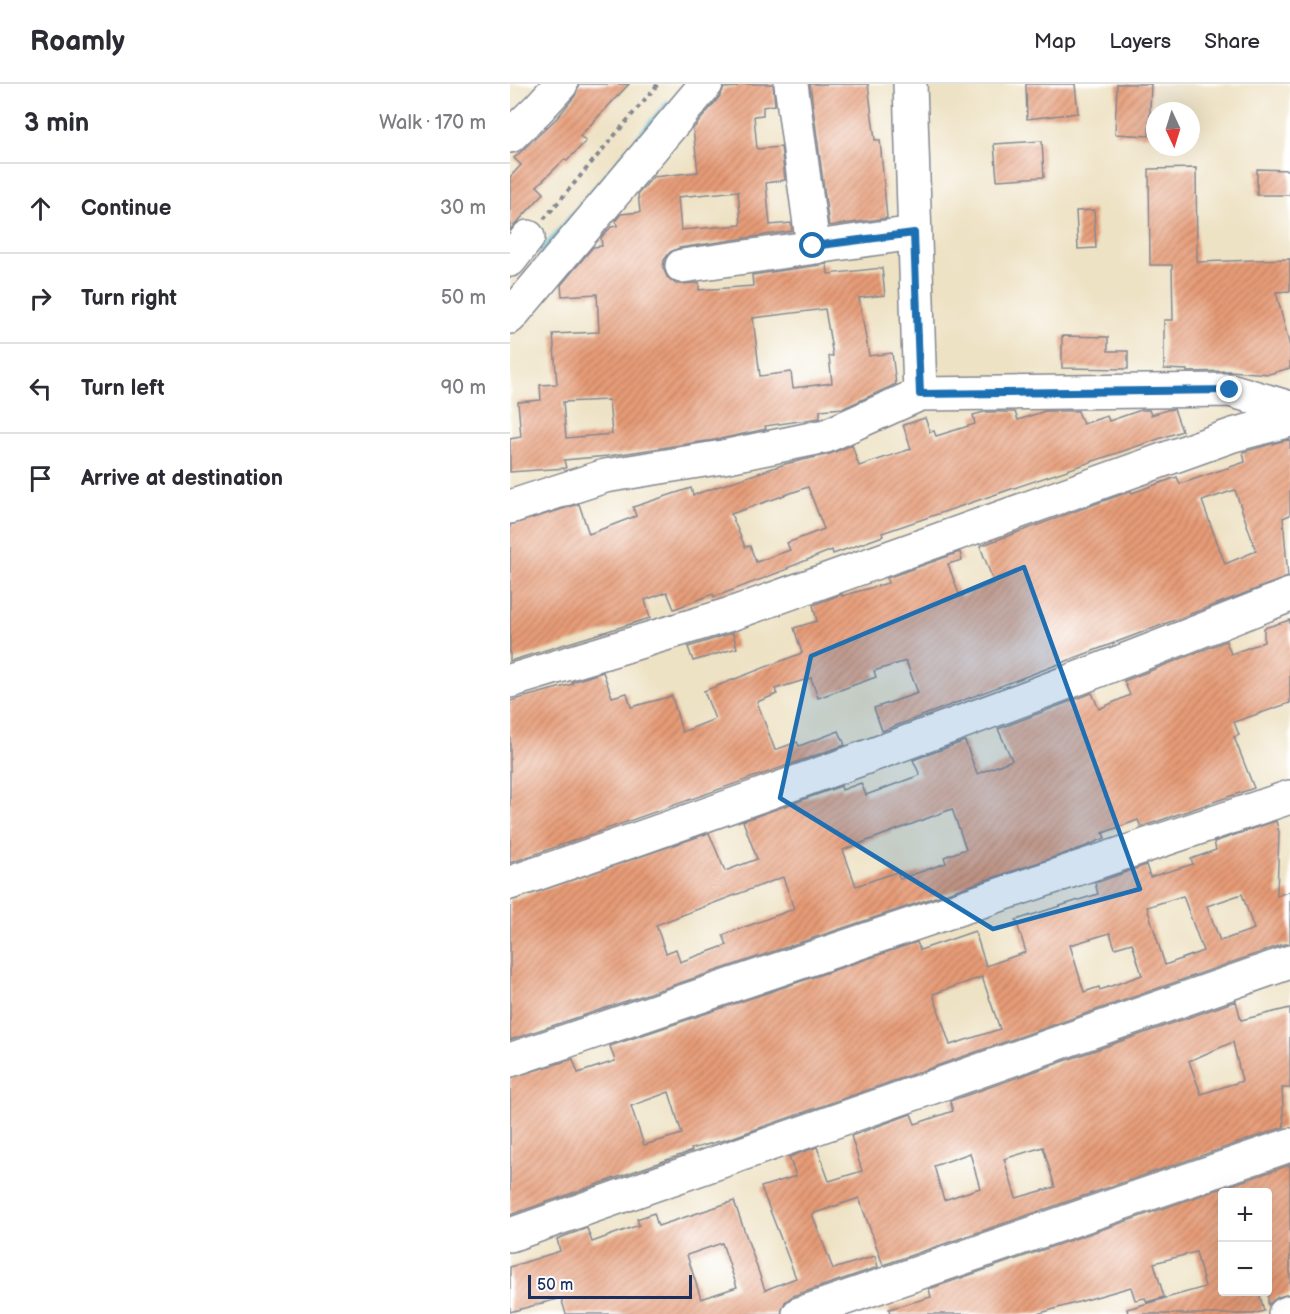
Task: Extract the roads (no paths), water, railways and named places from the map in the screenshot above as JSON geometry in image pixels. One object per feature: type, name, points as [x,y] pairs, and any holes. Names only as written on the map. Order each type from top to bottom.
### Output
[{"type":"street","points":[[510,136],[561,84]]},
{"type":"street","points":[[510,317],[706,84]]},
{"type":"street","points":[[791,84],[813,246]]},
{"type":"street","points":[[910,84],[920,394]]},
{"type":"street","points":[[682,266],[914,233]]},
{"type":"street","points":[[510,507],[605,476],[723,457],[826,436],[920,394],[1230,390],[1290,408]]},
{"type":"street","points":[[510,681],[731,614],[1233,435],[1290,420]]},
{"type":"street","points":[[510,882],[718,812],[1142,655],[1290,595]]},
{"type":"street","points":[[510,1060],[1290,797]]},
{"type":"street","points":[[510,1235],[1290,962]]},
{"type":"street","points":[[799,1314],[1290,1145]]},
{"type":"street","points":[[1285,1314],[1290,1312]]},
{"type":"waterway","points":[[542,253],[668,104]]}]
